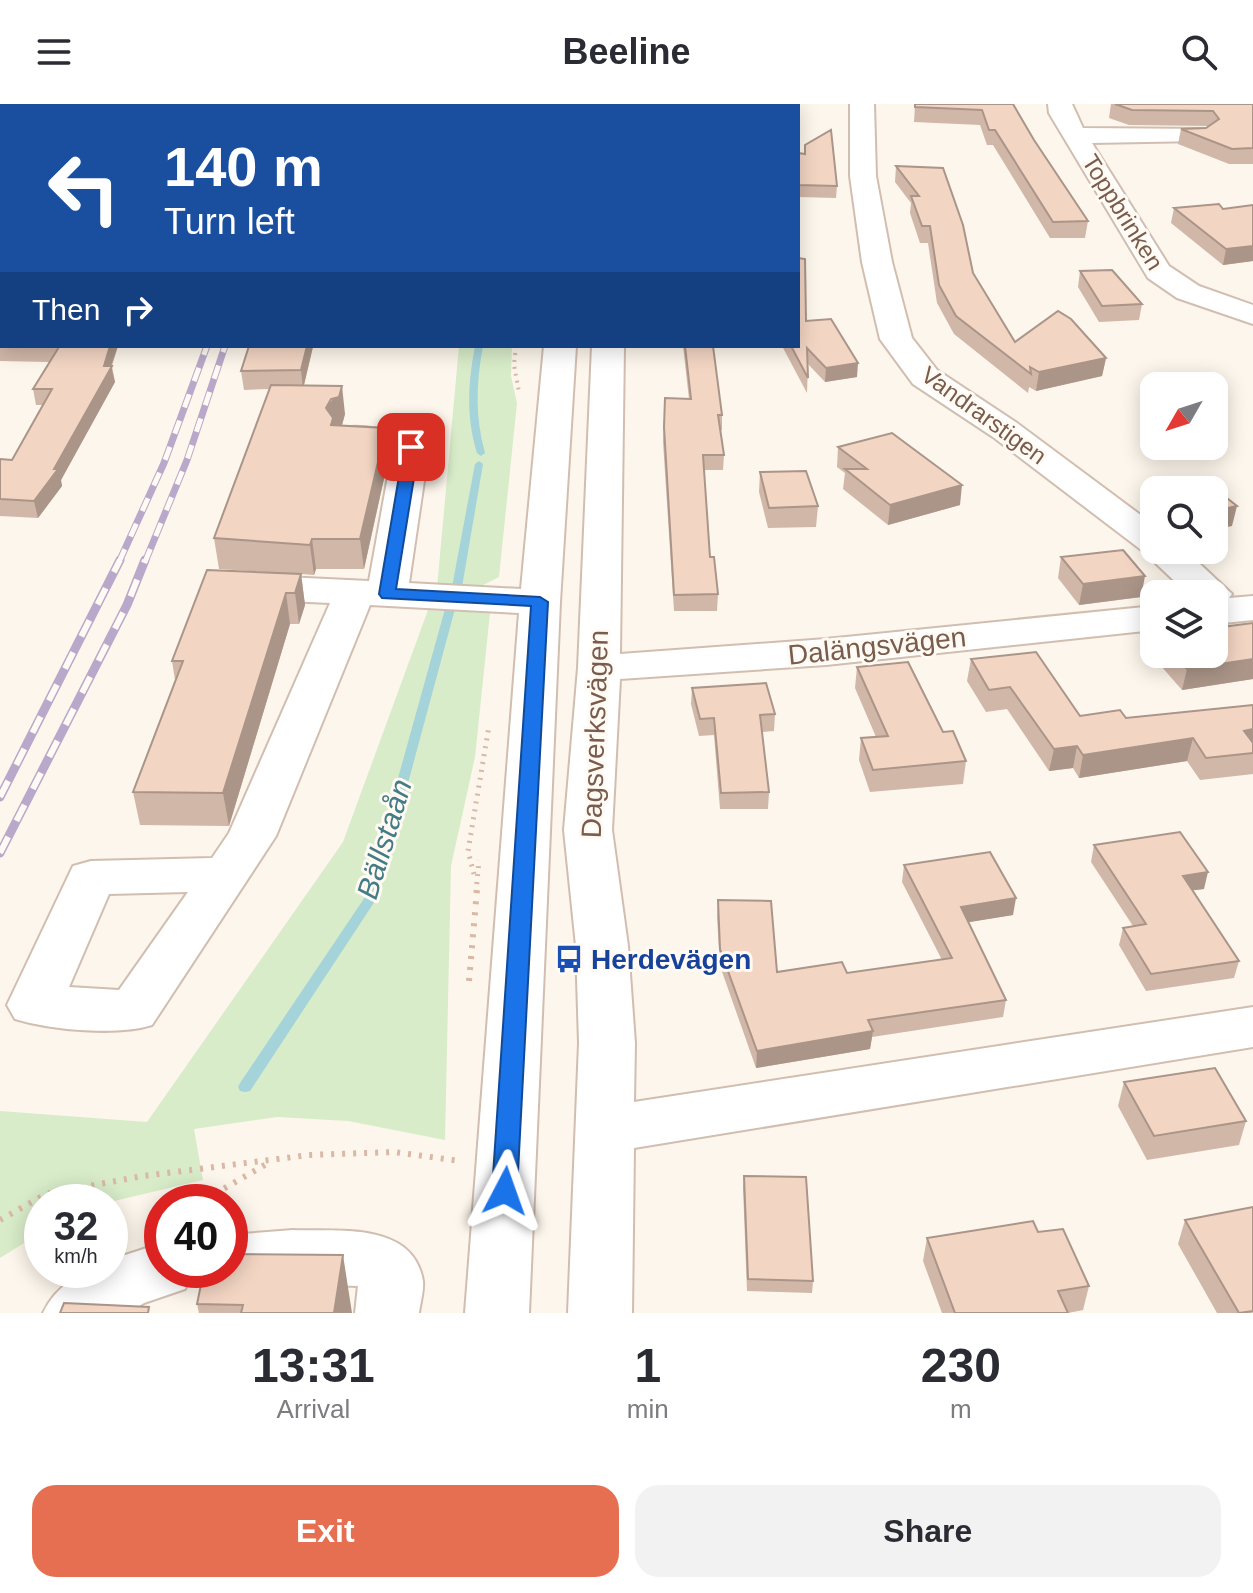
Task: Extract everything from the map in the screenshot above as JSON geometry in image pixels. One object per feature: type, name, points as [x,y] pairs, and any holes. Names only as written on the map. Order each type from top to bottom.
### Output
[{"type":"street","name":"Vandrarstigen","points":[[862,104],[863,176],[877,262],[896,339],[925,377],[1005,430],[1140,532]]},
{"type":"street","name":"Toppbrinken","points":[[1060,104],[1061,113],[1158,272],[1188,292],[1253,315]]},
{"type":"street","points":[[1076,136],[1201,134]]},
{"type":"street","points":[[497,1313],[540,602],[560,348]]},
{"type":"street","name":"Dagsverksvägen","points":[[600,1313],[607,1043],[602,946],[588,830],[599,668],[608,348]]},
{"type":"street","points":[[226,874],[252,836],[386,594],[411,447],[349,436]]},
{"type":"street","points":[[1178,564],[1197,580]]},
{"type":"street","points":[[211,585],[540,602]]},
{"type":"street","name":"Dalängsvägen","points":[[599,668],[826,652],[1140,619]]},
{"type":"street","points":[[605,1130],[1253,1027]]},
{"type":"street","points":[[248,1261],[293,1257],[375,1260],[391,1281],[387,1313]]},
{"type":"street","points":[[75,1313],[124,1282],[144,1276]]},
{"type":"path","points":[[475,878],[468,851],[489,724]]},
{"type":"path","points":[[0,1220],[46,1194],[143,1176],[272,1160],[394,1152],[452,1162],[507,1161]]},
{"type":"path","points":[[231,1184],[272,1160]]},
{"type":"green space","points":[[459,348],[512,348],[511,376],[517,403],[499,577],[477,588],[437,588]]},
{"type":"green space","points":[[428,610],[490,613],[475,757],[451,866],[445,1140],[348,1121],[277,1117],[194,1129],[203,1180],[186,1184],[144,1184],[144,1194],[128,1198],[128,1184],[24,1184],[24,1243],[0,1258],[0,1111],[147,1122],[343,842]]},
{"type":"building","points":[[915,104],[1013,104],[1088,221],[1053,222],[995,130],[989,130],[982,110],[915,107]]},
{"type":"building","points":[[1115,104],[1253,104],[1253,148],[1232,149],[1181,129],[1206,128],[1219,119],[1213,111],[1132,110]]},
{"type":"building","points":[[831,130],[837,186],[800,185],[800,153],[805,154],[805,145]]},
{"type":"building","points":[[896,166],[943,168],[963,225],[973,273],[1015,342],[1058,311],[1071,319],[1106,358],[1039,372],[1030,367],[1031,374],[956,316],[939,285],[930,226],[922,226],[911,196],[919,196]]},
{"type":"building","points":[[1219,204],[1223,209],[1253,205],[1253,246],[1226,249],[1174,208]]},
{"type":"building","points":[[800,258],[805,259],[806,321],[831,319],[858,363],[826,368],[807,348],[808,378],[792,348],[800,348]]},
{"type":"building","points":[[1112,270],[1142,304],[1102,306],[1080,271]]},
{"type":"building","points":[[58,348],[109,348],[104,366],[112,366],[54,469],[58,469],[34,501],[0,499],[0,459],[12,460],[52,389],[33,389]]},
{"type":"building","points":[[248,348],[306,348],[301,370],[241,371]]},
{"type":"building","points":[[685,348],[713,348],[724,455],[703,455],[710,557],[714,557],[718,594],[674,595],[665,398],[691,399]]},
{"type":"building","points":[[271,385],[342,386],[339,397],[331,399],[326,408],[333,418],[331,425],[386,428],[360,539],[312,539],[310,545],[214,538]]},
{"type":"building","points":[[892,433],[962,485],[890,505],[845,469],[867,469],[838,447]]},
{"type":"building","points":[[806,471],[818,506],[769,508],[760,472]]},
{"type":"building","points":[[1228,499],[1237,506],[1228,508]]},
{"type":"building","points":[[1123,550],[1145,576],[1083,584],[1061,557]]},
{"type":"building","points":[[207,570],[301,574],[295,593],[286,593],[223,793],[133,792],[183,661],[172,661]]},
{"type":"building","points":[[1253,623],[1253,659],[1228,663],[1228,626]]},
{"type":"building","points":[[1036,652],[1080,716],[1120,710],[1126,718],[1253,705],[1253,729],[1244,731],[1253,743],[1253,753],[1206,758],[1193,738],[1083,755],[1077,746],[1054,749],[1010,687],[989,690],[971,659]]},
{"type":"building","points":[[908,662],[943,732],[953,731],[966,761],[873,770],[861,738],[888,736],[857,667]]},
{"type":"building","points":[[766,683],[775,714],[760,715],[769,792],[721,793],[714,718],[700,719],[692,688]]},
{"type":"building","points":[[1180,832],[1208,872],[1183,876],[1239,961],[1151,974],[1123,928],[1146,924],[1094,845]]},
{"type":"building","points":[[990,852],[1016,898],[961,907],[1006,1000],[868,1020],[873,1031],[757,1051],[720,949],[718,900],[771,901],[777,972],[842,962],[847,973],[952,958],[904,865]]},
{"type":"building","points":[[1215,1068],[1246,1121],[1154,1136],[1124,1082]]},
{"type":"building","points":[[744,1176],[806,1177],[813,1281],[748,1279]]},
{"type":"building","points":[[1253,1207],[1253,1311],[1239,1313],[1185,1220]]},
{"type":"building","points":[[1033,1221],[1038,1232],[1063,1229],[1089,1286],[1058,1291],[1068,1313],[955,1313],[927,1238]]},
{"type":"building","points":[[248,1254],[343,1255],[334,1313],[241,1313],[243,1305],[197,1304],[200,1288],[248,1288]]},
{"type":"building","points":[[64,1303],[149,1307],[148,1313],[60,1313]]},
{"type":"waterway","name":"Bällstaån","points":[[479,348],[472,400],[481,453]]},
{"type":"waterway","name":"Bällstaån","points":[[457,587],[479,464]]},
{"type":"waterway","name":"Bällstaån","points":[[245,1087],[371,898],[450,609]]},
{"type":"railway","points":[[119,562],[164,463],[206,348]]},
{"type":"railway","points":[[145,562],[187,460],[224,348]]},
{"type":"railway","points":[[0,853],[127,605],[145,560]]},
{"type":"railway","points":[[0,797],[119,562]]},
{"type":"place","name":"Herdevägen","points":[[569,959]]},
{"type":"route","points":[[411,447],[387,594],[540,602],[505,1191]]}]
